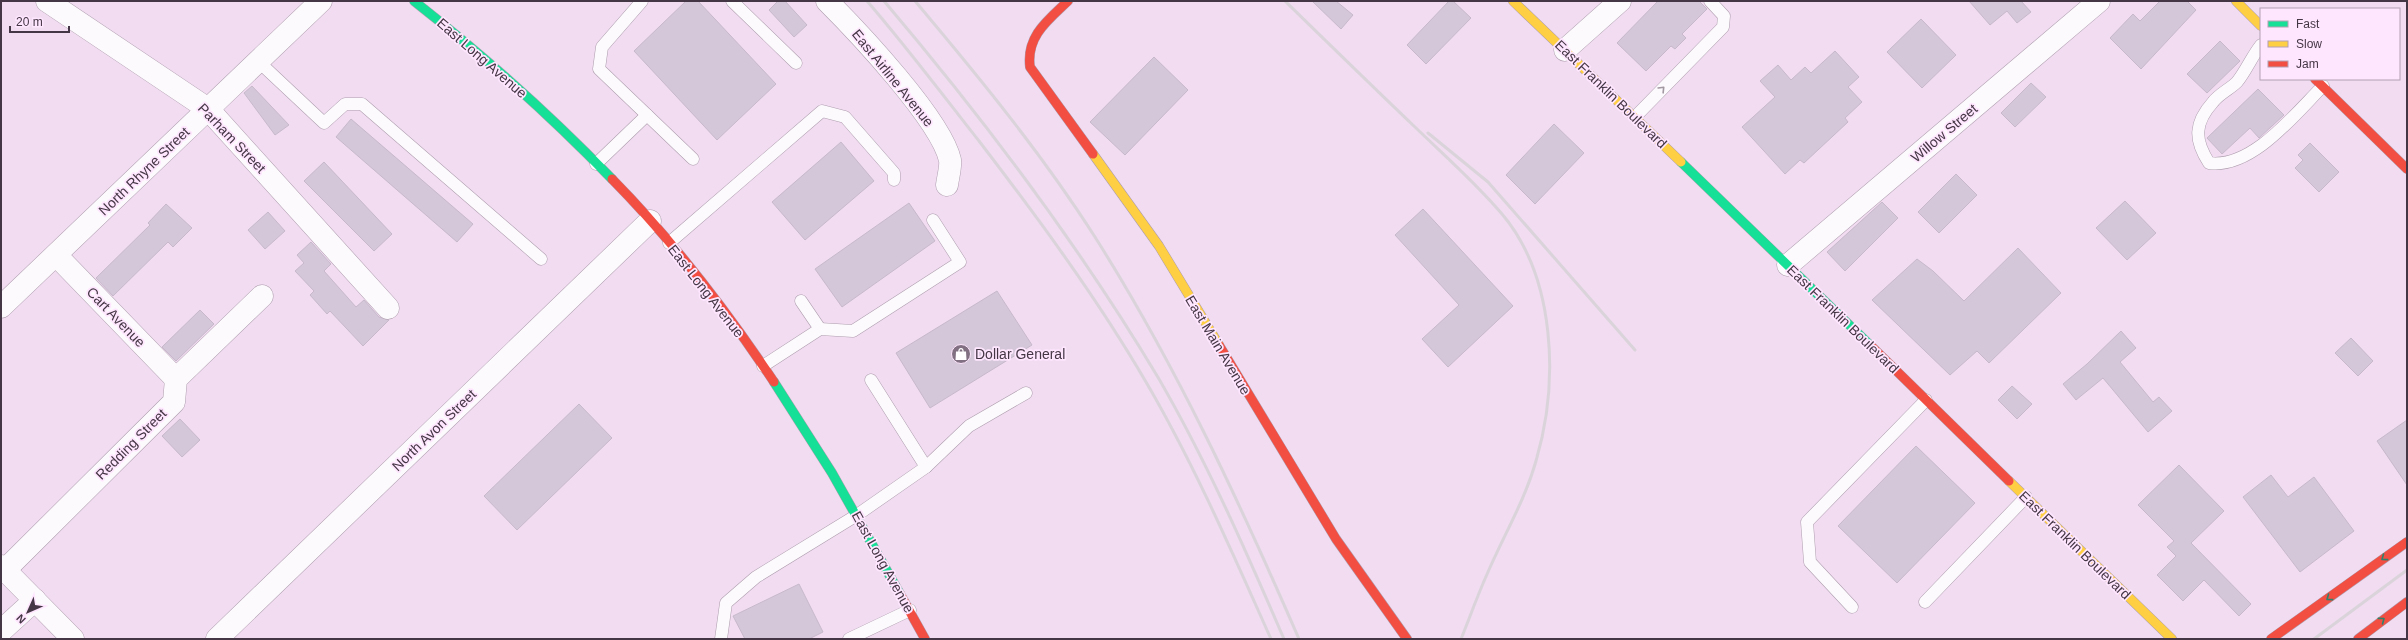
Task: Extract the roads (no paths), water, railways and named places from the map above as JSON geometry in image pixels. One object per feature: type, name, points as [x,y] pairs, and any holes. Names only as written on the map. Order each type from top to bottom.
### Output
[{"type":"main road","name":"East Long Avenue","points":[[414,1],[486,59],[596,164],[650,221],[726,314],[809,434],[857,515],[925,639]]},
{"type":"main road","name":"East Main Avenue","points":[[1068,1],[1036,33],[1026,54],[1033,74],[1159,246],[1336,539],[1408,639]]},
{"type":"main road","name":"East Franklin Boulevard","points":[[1513,1],[1788,265],[2172,639]]},
{"type":"main road","points":[[2236,1],[2260,25]]},
{"type":"main road","points":[[2319,83],[2407,169]]},
{"type":"main road","points":[[2271,639],[2407,542]]},
{"type":"main road","points":[[2358,639],[2372,635],[2407,602]]},
{"type":"street","name":"Parham Street","points":[[47,1],[208,109],[388,308]]},
{"type":"street","name":"North Rhyne Street","points":[[1,307],[321,1]]},
{"type":"street","name":"East Airline Avenue","points":[[827,1],[859,34],[919,106],[937,132],[950,162],[948,185]]},
{"type":"street","points":[[1565,50],[1620,1]]},
{"type":"street","name":"Willow Street","points":[[1788,265],[2099,1]]},
{"type":"street","name":"North Avon Street","points":[[217,639],[650,221]]},
{"type":"street","name":"Cart Avenue","points":[[56,255],[176,379]]},
{"type":"street","points":[[176,379],[262,296]]},
{"type":"street","name":"Redding Street","points":[[3,568],[174,402],[176,379]]},
{"type":"street","points":[[3,568],[73,639]]},
{"type":"street","points":[[1,631],[35,600]]},
{"type":"lane","points":[[642,1],[602,47],[599,68],[693,159]]},
{"type":"lane","points":[[732,1],[796,63]]},
{"type":"lane","points":[[1635,117],[1723,27],[1724,16],[1710,1]]},
{"type":"lane","points":[[2260,47],[2237,81],[2213,101],[2200,120],[2197,139],[2199,148],[2209,163],[2220,164],[2248,155],[2273,135],[2319,83]]},
{"type":"lane","points":[[258,61],[324,124],[345,104],[362,104],[541,259]]},
{"type":"lane","points":[[669,243],[822,112],[845,117],[894,173],[894,180]]},
{"type":"lane","points":[[596,164],[647,115]]},
{"type":"lane","points":[[763,366],[820,329],[853,331],[960,262],[933,220]]},
{"type":"lane","points":[[801,301],[820,329]]},
{"type":"lane","points":[[871,380],[926,467]]},
{"type":"lane","points":[[721,639],[726,603],[756,577],[857,515],[926,467],[969,426],[1026,393]]},
{"type":"lane","points":[[1852,607],[1810,562],[1807,522],[1926,400]]},
{"type":"lane","points":[[1925,602],[2026,497]]},
{"type":"lane","points":[[849,639],[910,610]]},
{"type":"railway","points":[[867,1],[924,70],[1023,199],[1108,320],[1164,413],[1227,541],[1271,639]]},
{"type":"railway","points":[[884,1],[958,91],[1029,184],[1096,280],[1128,329],[1177,410],[1210,475],[1284,639]]},
{"type":"railway","points":[[915,1],[963,58],[1032,146],[1075,206],[1125,285],[1153,334],[1205,434],[1299,639]]},
{"type":"railway","points":[[1285,1],[1471,181],[1502,214],[1520,240],[1533,269],[1543,300],[1548,332],[1550,365],[1548,398],[1543,431],[1536,461],[1526,490],[1484,580],[1461,639]]},
{"type":"railway","points":[[1428,133],[1488,182],[1635,350]]},
{"type":"railway","points":[[2314,639],[2407,570]]},
{"type":"place","name":"Dollar General","points":[[961,354]]}]
